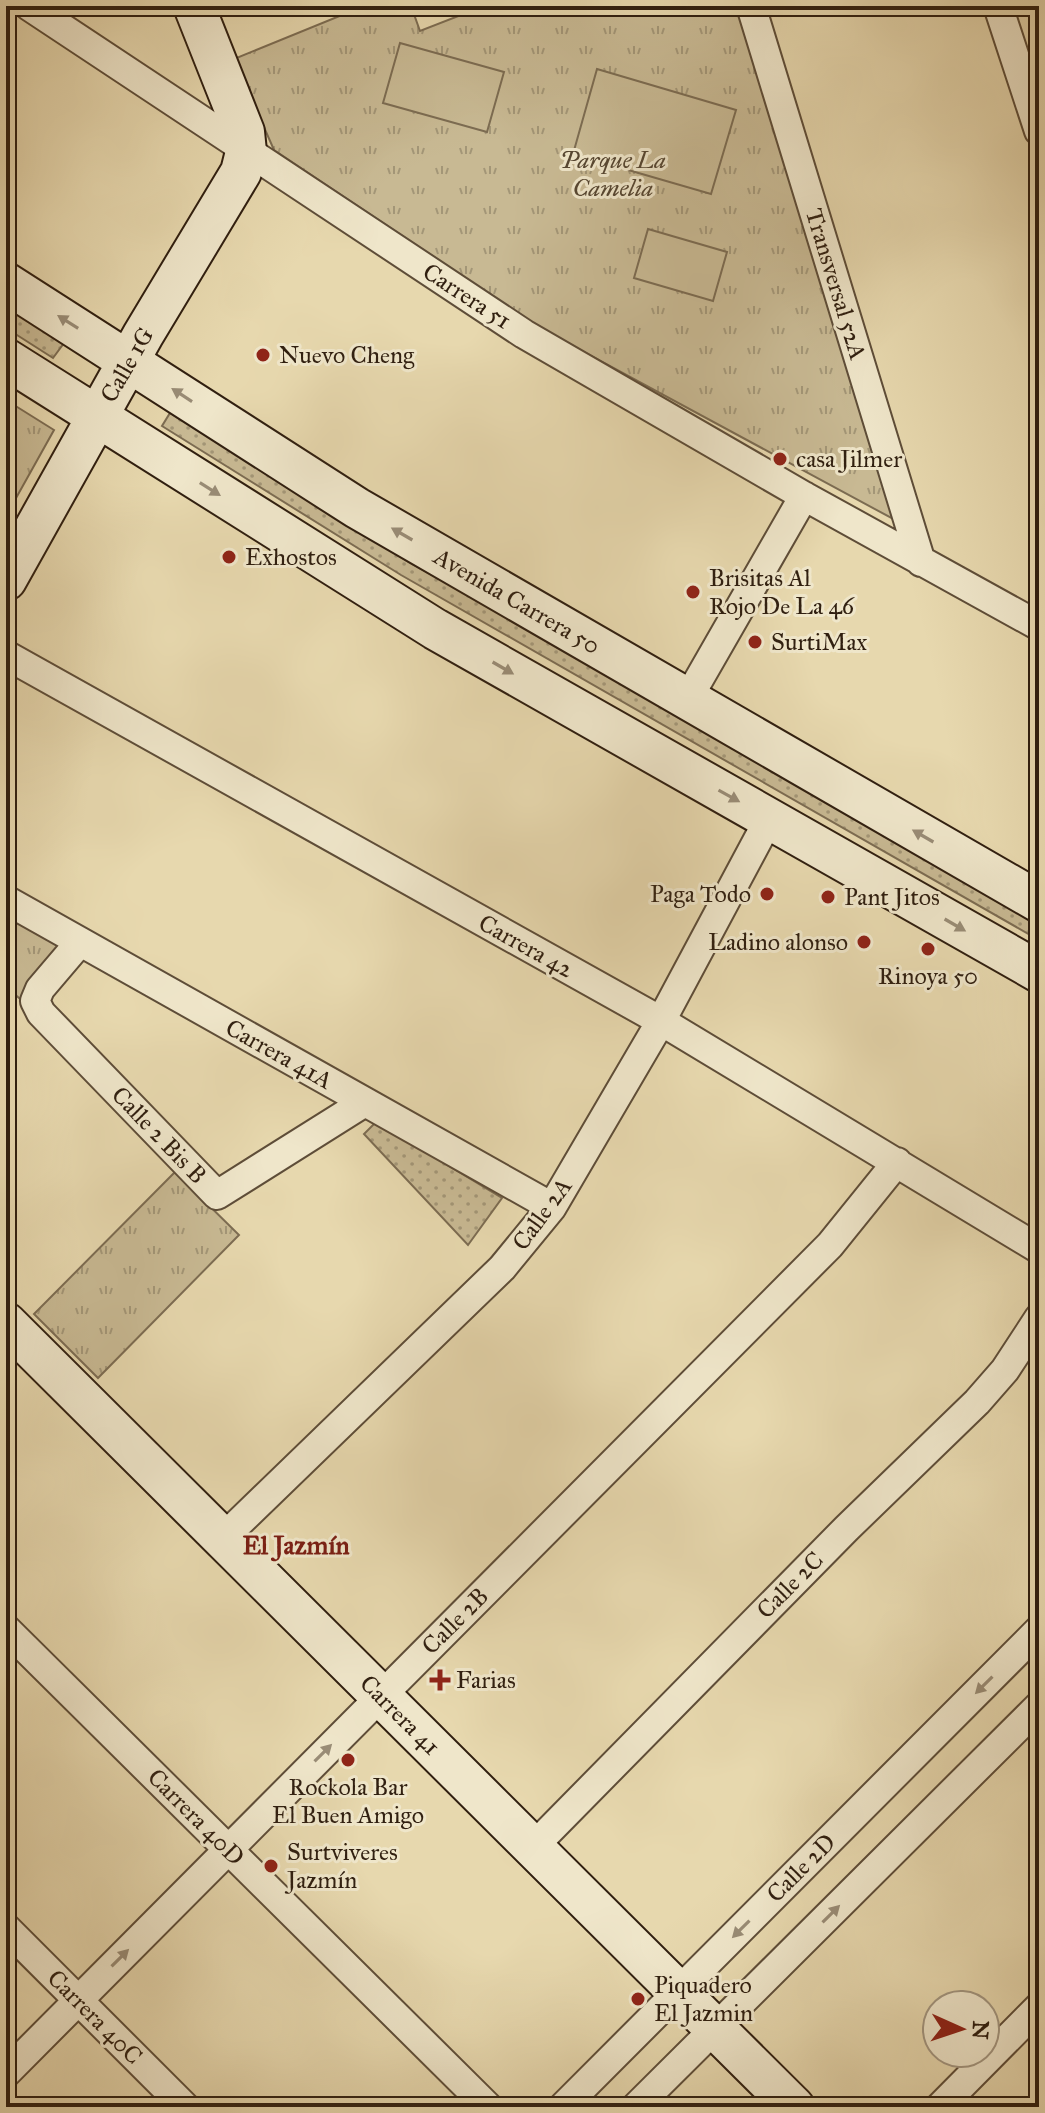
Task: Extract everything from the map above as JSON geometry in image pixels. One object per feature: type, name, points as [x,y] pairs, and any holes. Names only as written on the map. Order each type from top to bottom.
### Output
[{"type":"main road","points":[[194,6],[238,113],[246,152]]},
{"type":"main road","name":"Calle 1G","points":[[6,580],[129,361],[241,172],[246,152]]},
{"type":"main road","name":"Avenida Carrera 50","points":[[6,283],[357,508],[1039,902]]},
{"type":"main road","points":[[6,359],[435,629],[1039,972]]},
{"type":"main road","name":"Carrera 41","points":[[6,1323],[794,2107]]},
{"type":"street","name":"Carrera 51","points":[[29,6],[524,334],[804,496],[1039,626]]},
{"type":"street","name":"Transversal 52A","points":[[751,6],[921,562]]},
{"type":"street","points":[[998,6],[1039,131]]},
{"type":"street","points":[[687,700],[804,496]]},
{"type":"street","name":"Carrera 42","points":[[6,655],[661,1021],[1039,1249]]},
{"type":"street","name":"Calle 2A","points":[[223,1538],[502,1268],[552,1207],[661,1021],[769,819]]},
{"type":"street","name":"Carrera 41A","points":[[6,900],[552,1207]]},
{"type":"street","name":"Calle 2 Bis B","points":[[80,942],[40,989],[35,1001],[41,1013],[217,1195],[365,1102]]},
{"type":"street","name":"Calle 2B","points":[[6,2073],[830,1245],[897,1162]]},
{"type":"street","name":"Calle 2C","points":[[533,1847],[847,1528],[977,1402],[1005,1370],[1039,1318]]},
{"type":"street","name":"Carrera 40D","points":[[6,1629],[488,2107]]},
{"type":"street","name":"Calle 2D","points":[[563,2107],[1039,1630]]},
{"type":"street","points":[[636,2107],[1039,1706]]},
{"type":"street","name":"Carrera 40C","points":[[6,1928],[185,2107]]},
{"type":"street","points":[[940,2107],[1039,2007]]},
{"type":"green space","name":"Parque La Camelia","points":[[364,6],[411,6],[420,31],[484,6],[737,6],[897,521],[543,330],[274,150],[234,59]]},
{"type":"green space","points":[[400,43],[504,72],[487,132],[383,103]]},
{"type":"green space","points":[[597,69],[736,110],[711,194],[573,154]]},
{"type":"green space","points":[[648,229],[727,252],[713,301],[634,278]]},
{"type":"green space","points":[[6,306],[64,343],[53,358],[6,328]]},
{"type":"green space","points":[[6,400],[54,430],[6,516]]},
{"type":"green space","points":[[170,413],[410,563],[681,711],[1039,918],[1039,940],[401,575],[162,426]]},
{"type":"green space","points":[[6,909],[64,942],[25,1003],[6,987]]},
{"type":"green space","points":[[376,1122],[502,1198],[468,1245],[364,1134]]},
{"type":"green space","points":[[175,1172],[239,1235],[98,1378],[34,1314]]},
{"type":"place","name":"Nuevo Cheng","points":[[263,355]]},
{"type":"place","name":"casa Jilmer","points":[[780,459]]},
{"type":"place","name":"Exhostos","points":[[229,557]]},
{"type":"place","name":"Brisitas Al Rojo De La 46","points":[[693,592]]},
{"type":"place","name":"SurtiMax","points":[[755,642]]},
{"type":"place","name":"Paga Todo","points":[[767,894]]},
{"type":"place","name":"Pant Jitos","points":[[828,897]]},
{"type":"place","name":"Ladino alonso","points":[[864,942]]},
{"type":"place","name":"Rinoya 50","points":[[928,949]]},
{"type":"place","name":"Farias","points":[[440,1680]]},
{"type":"place","name":"Rockola Bar El Buen Amigo","points":[[348,1760]]},
{"type":"place","name":"Surtviveres Jazmín","points":[[271,1866]]},
{"type":"place","name":"Piquadero El Jazmin","points":[[638,1999]]},
{"type":"district","name":"El Jazmín","points":[[296,1545]]}]
